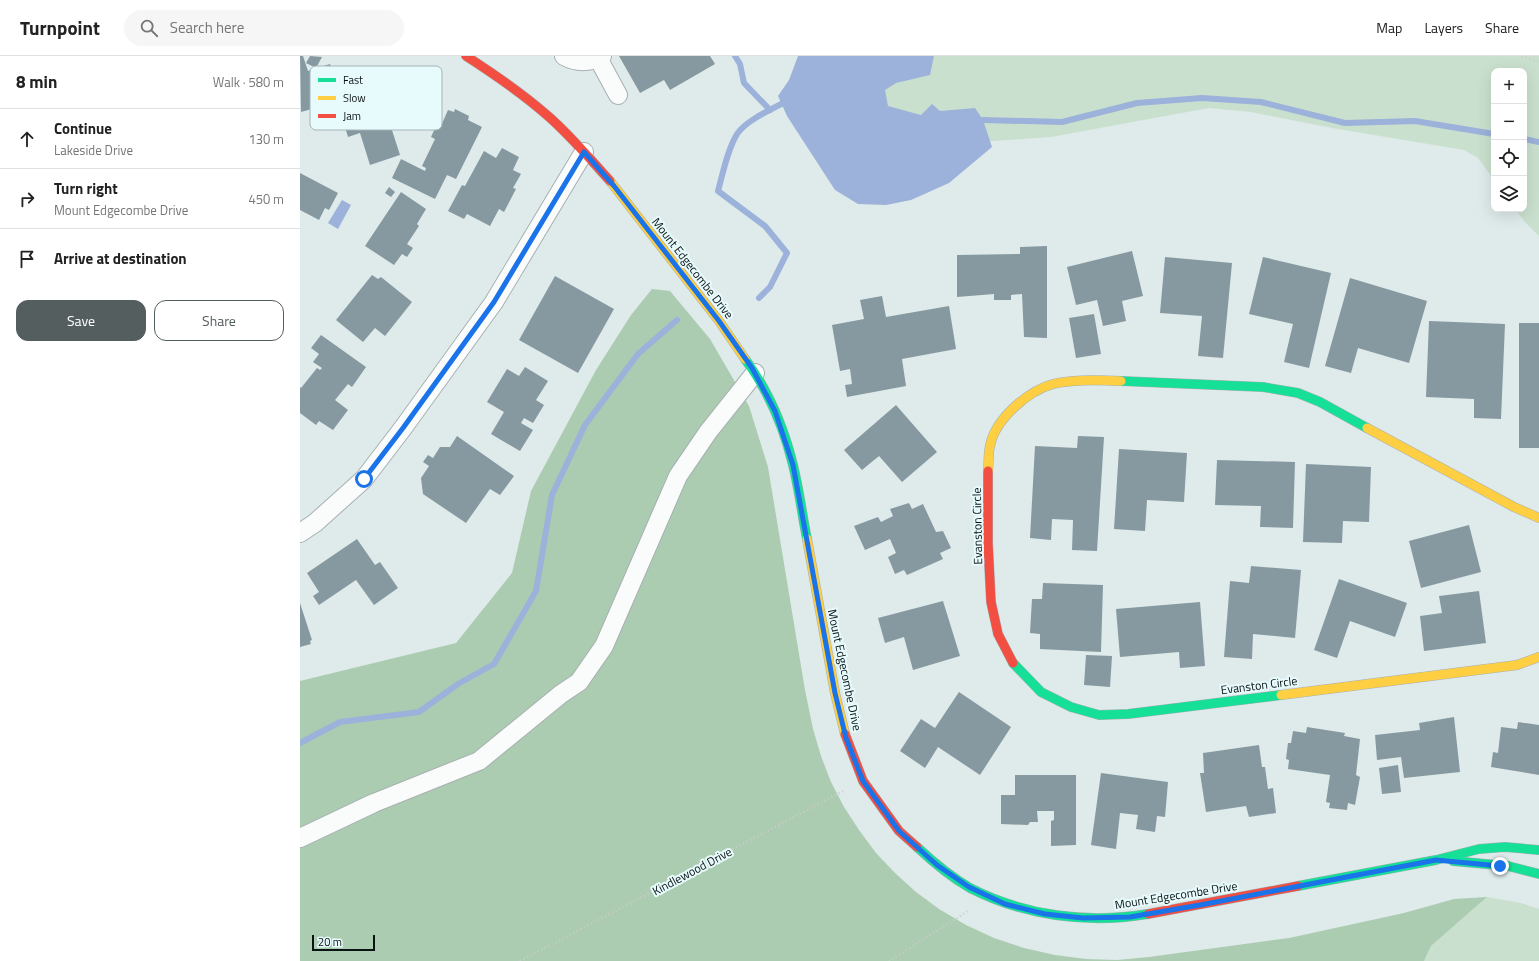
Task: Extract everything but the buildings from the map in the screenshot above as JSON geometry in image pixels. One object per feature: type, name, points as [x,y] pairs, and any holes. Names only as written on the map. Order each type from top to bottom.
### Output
[{"type":"street","name":"Mount Edgecombe Drive","points":[[466,56],[494,74],[548,116],[584,152],[614,186],[719,321],[755,373],[775,411],[793,465],[835,693],[846,738],[863,781],[899,831],[937,865],[969,887],[1005,904],[1045,914],[1083,918],[1130,917],[1436,860],[1463,852],[1485,848],[1510,847],[1539,850]]},
{"type":"street","points":[[564,56],[582,62],[592,61],[600,57],[618,95]]},
{"type":"street","points":[[300,533],[316,523],[364,479],[403,428],[494,302],[584,152]]},
{"type":"street","points":[[300,838],[374,803],[480,761],[561,694],[579,682],[604,646],[678,476],[708,432],[755,373]]},
{"type":"street","name":"Evanston Circle","points":[[1539,518],[1514,507],[1320,402],[1298,393],[1263,387],[1091,380],[1053,384],[1024,398],[1001,421],[990,446],[988,484],[988,543],[991,602],[998,634],[1014,665],[1041,692],[1070,707],[1099,715],[1128,714],[1517,665],[1539,657]]},
{"type":"street","name":"Mount Edgecombe Drive","points":[[1436,860],[1500,866],[1539,874]]},
{"type":"path","points":[[1522,56],[1539,62]]},
{"type":"path","name":"Kindlewood Drive","points":[[520,961],[863,781]]},
{"type":"path","points":[[889,961],[991,897]]},
{"type":"green space","points":[[827,56],[1539,56],[1539,236],[1517,212],[1527,212],[1527,68],[1491,68],[1491,176],[1478,158],[1464,150],[1332,128],[1251,112],[1209,108],[1051,137],[964,143],[936,148]]},
{"type":"green space","points":[[652,289],[670,291],[710,339],[749,406],[768,467],[805,690],[813,729],[831,782],[844,807],[876,853],[916,892],[939,909],[966,925],[994,938],[1024,948],[1055,955],[1086,959],[1117,960],[1289,938],[1404,913],[1454,899],[1487,897],[1431,946],[1424,961],[300,961],[300,681],[456,643],[512,573],[531,491],[596,370],[631,315]]},
{"type":"green space","points":[[1487,897],[1521,903],[1539,909],[1539,961],[1424,961],[1431,946]]},
{"type":"water","points":[[798,56],[934,56],[930,75],[896,83],[885,90],[888,106],[921,115],[932,104],[940,111],[975,108],[983,120],[992,147],[949,183],[911,200],[886,205],[858,204],[835,190],[787,116],[778,96],[789,80]]},
{"type":"water","points":[[342,200],[351,205],[338,229],[328,223]]},
{"type":"waterway","points":[[735,56],[740,64],[744,83],[770,110]]},
{"type":"waterway","points":[[983,120],[1062,122],[1137,103],[1202,98],[1261,102],[1345,123],[1415,121],[1491,134]]},
{"type":"waterway","points":[[759,298],[770,287],[787,253],[765,226],[718,191],[728,155],[737,134],[753,119],[789,100]]},
{"type":"waterway","points":[[1527,140],[1539,142]]},
{"type":"waterway","points":[[300,743],[340,722],[419,712],[458,684],[494,664],[536,591],[552,495],[585,425],[638,354],[677,320]]},
{"type":"traffic: fast","points":[[745,359],[768,396],[785,437],[795,474],[807,539]]},
{"type":"traffic: fast","points":[[1121,381],[1263,387],[1298,393],[1320,402],[1367,428]]},
{"type":"traffic: fast","points":[[1013,663],[1041,692],[1071,707],[1099,715],[1128,714],[1281,695]]},
{"type":"traffic: fast","points":[[917,847],[942,869],[963,884],[991,898],[1013,905],[1035,911],[1080,918],[1125,917],[1148,914]]},
{"type":"traffic: fast","points":[[1298,886],[1436,860],[1479,849],[1505,847],[1539,850]]},
{"type":"traffic: fast","points":[[1453,861],[1508,866],[1539,874]]},
{"type":"traffic: slow","points":[[610,181],[719,321],[745,359]]},
{"type":"traffic: slow","points":[[988,471],[990,446],[998,426],[1014,408],[1033,393],[1061,382],[1087,380],[1121,381]]},
{"type":"traffic: slow","points":[[1367,428],[1514,507],[1539,518]]},
{"type":"traffic: slow","points":[[807,539],[835,693],[845,734]]},
{"type":"traffic: slow","points":[[1281,695],[1517,665],[1539,657]]},
{"type":"traffic: jam","points":[[466,56],[508,84],[548,116],[610,181]]},
{"type":"traffic: jam","points":[[988,471],[988,543],[991,602],[998,634],[1013,663]]},
{"type":"traffic: jam","points":[[845,734],[863,781],[899,831],[917,847]]},
{"type":"traffic: jam","points":[[1148,914],[1298,886]]},
{"type":"route","points":[[364,479],[403,428],[494,302],[584,152],[614,186],[719,321],[752,368],[775,411],[793,465],[835,693],[846,738],[863,781],[899,831],[937,865],[969,887],[1005,904],[1045,914],[1083,918],[1130,917],[1436,860],[1471,862],[1500,866]]}]
